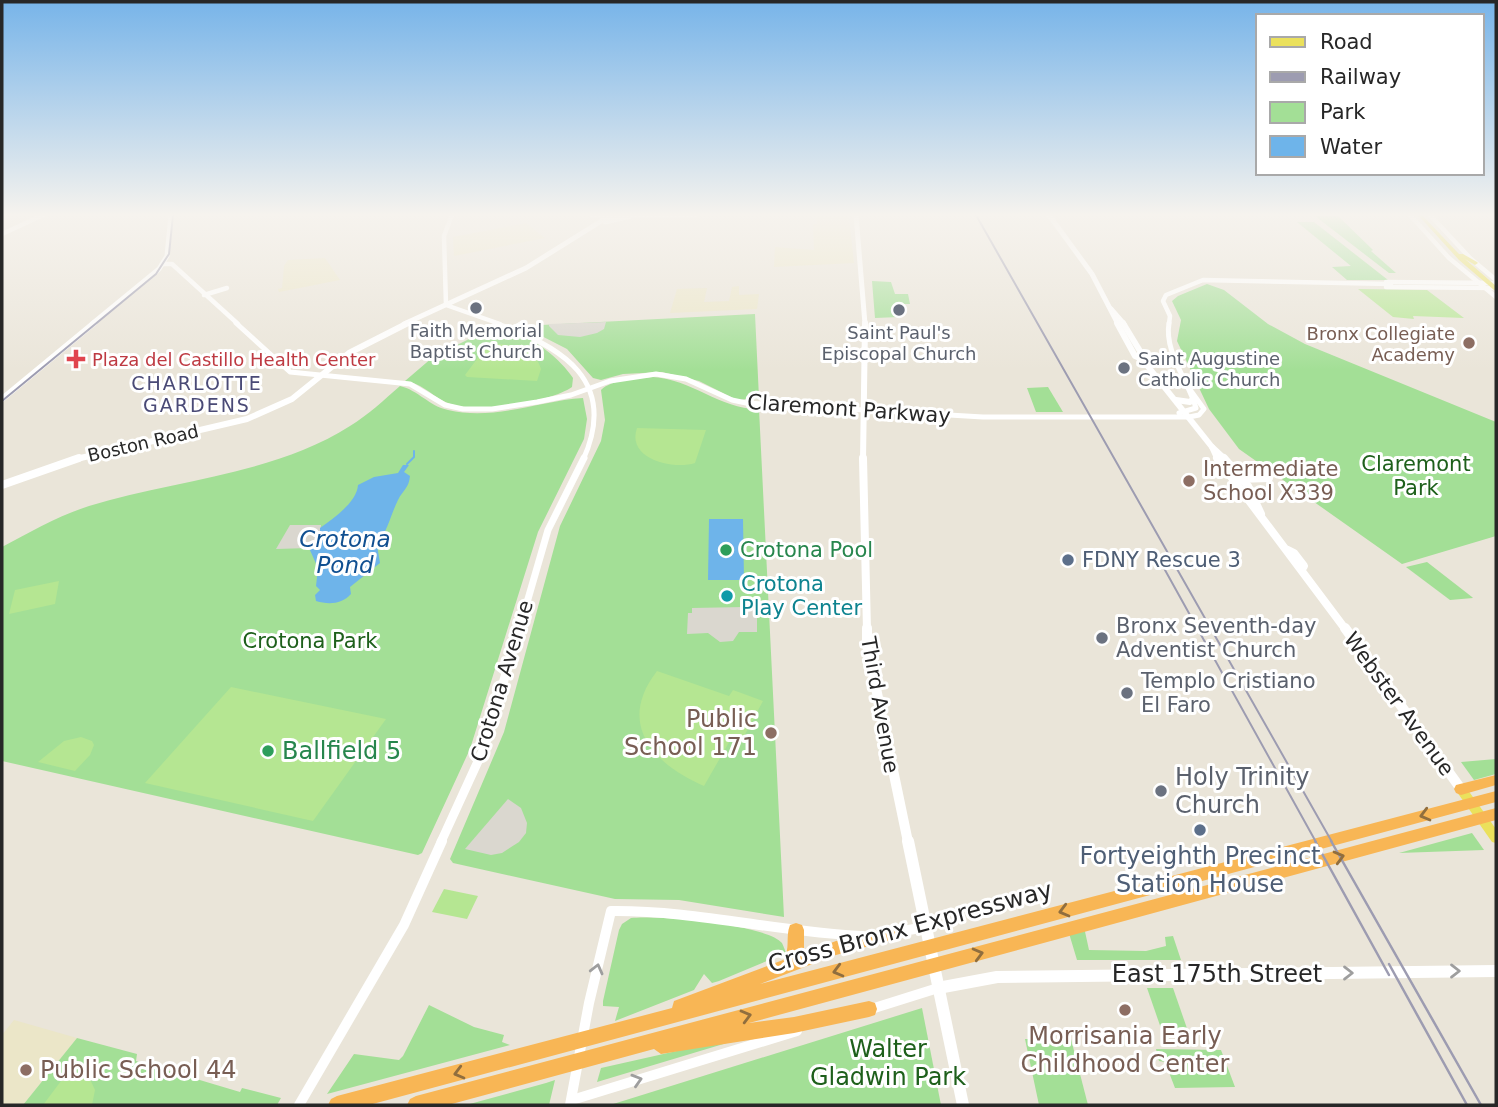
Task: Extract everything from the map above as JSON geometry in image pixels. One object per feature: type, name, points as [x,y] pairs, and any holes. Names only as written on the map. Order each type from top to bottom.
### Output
[{"type":"highway","points":[[1461,789],[1496,780]]},
{"type":"highway","name":"Cross Bronx Expressway","points":[[337,1105],[1494,797]]},
{"type":"highway","name":"Cross Bronx Expressway","points":[[416,1105],[1496,814]]},
{"type":"highway","points":[[785,969],[796,956],[796,930]]},
{"type":"highway","points":[[615,1031],[844,946],[888,934]]},
{"type":"highway","points":[[610,1053],[787,1026],[869,1009]]},
{"type":"main road","points":[[2,399],[160,267]]},
{"type":"main road","name":"Boston Road","points":[[2,485],[72,460],[253,417],[287,402],[360,345],[528,267]]},
{"type":"main road","name":"Third Avenue","points":[[861,267],[865,310],[862,410],[867,645],[963,1105]]},
{"type":"main road","name":"Webster Avenue","points":[[1081,267],[1092,277]]},
{"type":"main road","name":"Webster Avenue","points":[[1085,267],[1135,356],[1142,359],[1212,447],[1249,504],[1261,514],[1288,550],[1296,566],[1302,569],[1496,838]]},
{"type":"main road","points":[[1468,267],[1486,285],[1496,288]]},
{"type":"main road","points":[[1176,400],[1190,402],[1193,399]]},
{"type":"main road","points":[[1235,479],[1269,478]]},
{"type":"main road","name":"East 175th Street","points":[[938,988],[997,977],[1496,971]]},
{"type":"street","name":"Claremont Parkway","points":[[163,267],[178,271],[288,370],[397,381],[417,386],[448,406],[469,410],[537,402],[618,379],[660,374],[691,381],[737,402],[982,417],[1187,415]]},
{"type":"street","points":[[445,267],[446,305],[519,330],[548,345],[568,359],[590,387]]},
{"type":"street","points":[[1459,267],[1477,282]]},
{"type":"street","points":[[1479,267],[1496,282]]},
{"type":"street","points":[[1187,415],[1202,413],[1204,410],[1191,391],[1168,345],[1170,316],[1163,301],[1166,295],[1203,280],[1392,285]]},
{"type":"street","points":[[1344,284],[1351,281],[1477,282],[1486,285],[1496,297]]},
{"type":"street","points":[[1309,282],[1354,287],[1486,285],[1496,282]]},
{"type":"street","points":[[204,295],[227,288]]},
{"type":"street","points":[[519,330],[517,326],[524,322]]},
{"type":"street","name":"Crotona Avenue","points":[[301,1103],[404,925],[485,746],[548,530],[591,444],[595,409],[590,387]]},
{"type":"street","points":[[1187,415],[1196,408],[1191,391]]},
{"type":"street","points":[[571,1102],[584,1029],[611,911],[691,913],[796,930],[854,936],[888,934],[925,927]]},
{"type":"street","points":[[571,1102],[938,988]]},
{"type":"shaded area","points":[[284,267],[331,267],[340,280],[279,292],[278,289],[282,288]]},
{"type":"shaded area","points":[[739,286],[739,295],[759,294],[757,309],[670,313],[677,289],[707,288],[704,302],[729,301],[732,287]]},
{"type":"shaded area","points":[[606,322],[604,329],[580,337],[558,335],[549,326],[549,324]]},
{"type":"shaded area","points":[[290,525],[321,525],[320,536],[309,548],[276,549]]},
{"type":"shaded area","points":[[692,608],[757,608],[757,632],[739,632],[733,641],[720,642],[708,633],[687,634],[688,613],[692,613]]},
{"type":"shaded area","points":[[508,799],[521,808],[527,823],[526,833],[519,842],[502,853],[491,855],[465,849]]},
{"type":"shaded area","name":"Public School 44","points":[[14,1020],[77,1038],[23,1105],[2,1105],[2,1035]]},
{"type":"green space","points":[[1332,267],[1371,267],[1388,280],[1347,280]]},
{"type":"green space","points":[[1381,267],[1389,267],[1396,273],[1389,273]]},
{"type":"green space","points":[[872,281],[891,282],[895,294],[908,294],[910,304],[896,304],[899,317],[875,318]]},
{"type":"green space","name":"Claremont Park","points":[[1207,284],[1224,290],[1268,324],[1305,344],[1496,422],[1496,536],[1402,564],[1239,449],[1209,409],[1177,341],[1181,320],[1172,301]]},
{"type":"green space","points":[[1358,289],[1427,290],[1464,318],[1393,317]]},
{"type":"green space","points":[[755,314],[759,398],[737,400],[699,381],[662,372],[623,374],[601,380],[593,378],[567,349],[522,326]]},
{"type":"green space","points":[[491,328],[514,332],[538,344],[566,369],[573,378],[572,387],[530,402],[475,408],[448,403],[405,381],[433,357]]},
{"type":"green space","points":[[489,343],[527,351],[538,361],[541,369],[537,381],[467,377],[465,375]]},
{"type":"green space","points":[[653,377],[680,383],[732,405],[759,409],[784,917],[679,900],[615,899],[453,863],[450,859],[504,732],[560,526],[601,441],[605,420],[601,390],[618,382]]},
{"type":"green space","name":"Crotona Park","points":[[400,386],[441,408],[465,413],[499,412],[583,398],[587,419],[584,439],[538,532],[470,749],[422,853],[418,855],[2,761],[2,547],[55,519],[89,506],[222,475],[289,456],[350,426]]},
{"type":"green space","points":[[1048,387],[1063,412],[1036,412],[1027,388]]},
{"type":"green space","points":[[637,428],[706,430],[695,463],[675,465],[645,455],[638,448],[635,439]]},
{"type":"green space","points":[[1427,562],[1473,598],[1450,600],[1406,567]]},
{"type":"green space","points":[[59,581],[55,604],[9,614],[15,590]]},
{"type":"green space","points":[[657,671],[729,696],[733,690],[763,701],[741,742],[731,739],[704,786],[669,766],[646,740],[640,725],[640,708],[645,690]]},
{"type":"green space","name":"Ballfield 5","points":[[231,687],[386,719],[313,821],[145,783]]},
{"type":"green space","points":[[81,737],[92,741],[94,745],[90,755],[75,771],[38,762],[64,741]]},
{"type":"green space","points":[[1496,759],[1496,774],[1474,780],[1461,762]]},
{"type":"green space","points":[[1472,833],[1484,850],[1399,853]]},
{"type":"green space","points":[[444,889],[478,896],[467,919],[432,912]]},
{"type":"green space","points":[[631,918],[663,918],[734,926],[772,936],[782,943],[786,953],[712,983],[704,974],[694,990],[615,1021],[619,1007],[603,1006],[603,1001],[619,930],[622,924]]},
{"type":"green space","points":[[1084,927],[1089,950],[1146,951],[1166,946],[1165,937],[1173,936],[1181,960],[1077,960],[1068,930]]},
{"type":"green space","points":[[1147,988],[1173,988],[1190,1037],[1164,1037]]},
{"type":"green space","points":[[429,1005],[474,1027],[504,1035],[502,1042],[510,1045],[327,1094],[354,1054],[399,1060]]},
{"type":"green space","name":"Walter Gladwin Park","points":[[922,1008],[941,1105],[610,1105]]},
{"type":"green space","points":[[739,1037],[740,1039],[597,1082],[601,1068]]},
{"type":"green space","points":[[77,1038],[137,1054],[136,1061],[240,1092],[242,1088],[281,1098],[277,1105],[23,1105]]},
{"type":"green space","points":[[1025,1039],[1071,1039],[1088,1105],[1039,1105]]},
{"type":"green space","points":[[1156,1049],[1221,1050],[1235,1087],[1175,1088],[1165,1062],[1159,1061]]},
{"type":"green space","points":[[67,1073],[89,1077],[95,1090],[92,1105],[43,1105]]},
{"type":"green space","points":[[555,1080],[549,1105],[466,1105],[546,1083]]},
{"type":"water","name":"Crotona Pond","points":[[403,465],[409,465],[404,472],[410,476],[377,545],[380,563],[350,587],[351,594],[344,600],[330,603],[316,601],[315,595],[320,590],[316,586],[318,568],[309,548],[320,536],[320,528],[349,503],[358,485],[374,477],[398,473]]},
{"type":"water","name":"Crotona Pool","points":[[709,519],[743,519],[744,580],[708,580]]},
{"type":"waterway","points":[[407,464],[414,457],[414,451]]},
{"type":"railway","points":[[2,401],[156,274],[161,267]]},
{"type":"railway","points":[[1005,267],[1332,842]]},
{"type":"railway","points":[[1160,561],[1316,842]]},
{"type":"railway","points":[[1315,841],[1389,975]]},
{"type":"railway","points":[[1331,841],[1481,1105]]},
{"type":"railway","points":[[1389,964],[1467,1105]]},
{"type":"place","name":"Faith Memorial Baptist Church","points":[[476,308]]},
{"type":"place","name":"Saint Paul's Episcopal Church","points":[[899,310]]},
{"type":"place","name":"Bronx Collegiate Academy","points":[[1469,343]]},
{"type":"place","name":"Plaza del Castillo Health Center","points":[[76,359]]},
{"type":"place","name":"Saint Augustine Catholic Church","points":[[1124,368]]},
{"type":"place","name":"Intermediate School X339","points":[[1189,481]]},
{"type":"place","name":"Crotona Pool","points":[[726,550]]},
{"type":"place","name":"FDNY Rescue 3","points":[[1068,560]]},
{"type":"place","name":"Crotona Play Center","points":[[727,596]]},
{"type":"place","name":"Bronx Seventh-day Adventist Church","points":[[1102,638]]},
{"type":"place","name":"Templo Cristiano El Faro","points":[[1127,693]]},
{"type":"place","name":"Public School 171","points":[[771,733]]},
{"type":"place","name":"Ballfield 5","points":[[268,751]]},
{"type":"place","name":"Holy Trinity Church","points":[[1161,791]]},
{"type":"place","name":"Fortyeighth Precinct Station House","points":[[1200,830]]},
{"type":"place","name":"Morrisania Early Childhood Center","points":[[1125,1010]]},
{"type":"place","name":"Public School 44","points":[[26,1070]]},
{"type":"district","name":"CHARLOTTE GARDENS","points":[[197,394]]}]
